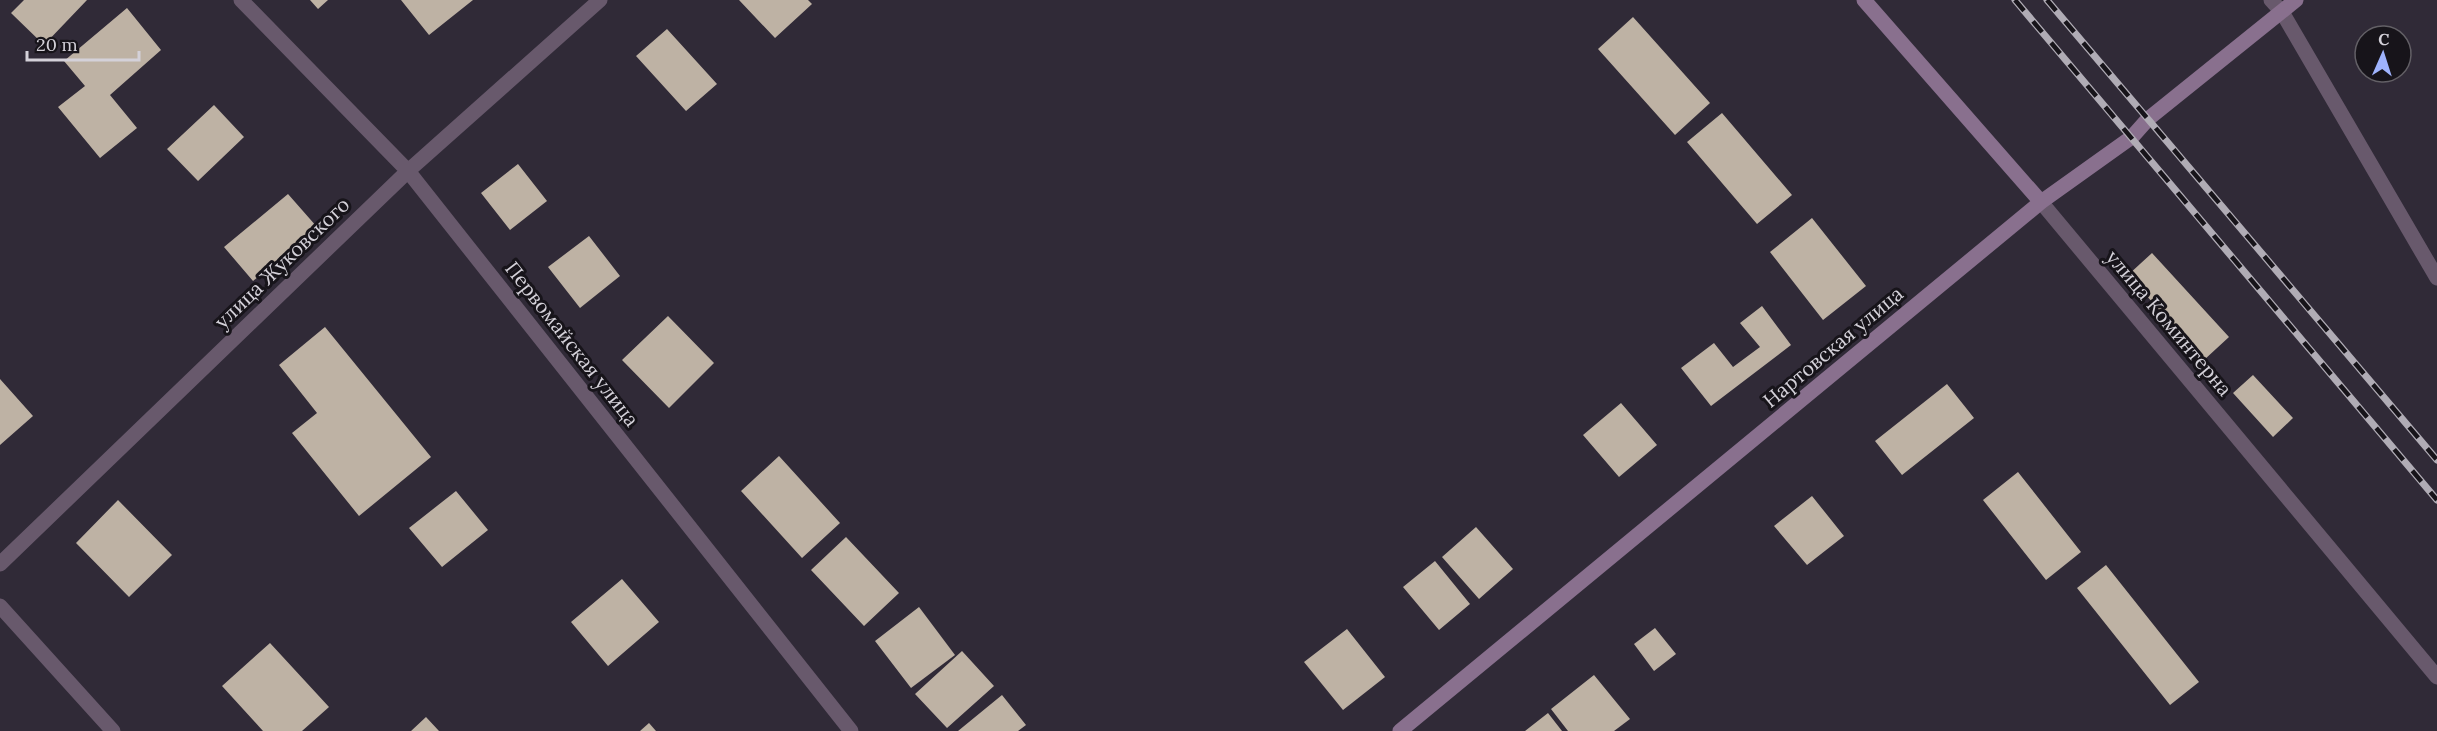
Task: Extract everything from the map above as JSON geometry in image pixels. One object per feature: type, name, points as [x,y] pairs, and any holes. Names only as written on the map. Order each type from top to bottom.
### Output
[{"type":"street","name":"Первомайская улица","points":[[241,0],[408,171],[851,731]]},
{"type":"street","name":"улица Жуковского","points":[[0,564],[408,171],[600,0]]},
{"type":"street","name":"улица Коминтерна","points":[[1864,0],[2041,202],[2437,677]]},
{"type":"street","points":[[2271,0],[2282,12],[2437,278]]},
{"type":"street","name":"Нартовская улица","points":[[1400,731],[2041,202],[2132,137],[2148,119],[2296,0]]},
{"type":"street","points":[[0,606],[113,731]]},
{"type":"building","points":[[24,0],[87,0],[44,45],[11,13]]},
{"type":"building","points":[[310,0],[328,0],[318,9]]},
{"type":"building","points":[[401,0],[473,0],[429,35]]},
{"type":"building","points":[[739,0],[808,0],[812,4],[775,38]]},
{"type":"building","points":[[127,8],[161,50],[110,95],[137,128],[100,158],[58,107],[85,86],[64,61]]},
{"type":"building","points":[[1633,17],[1710,103],[1675,135],[1598,49]]},
{"type":"building","points":[[667,29],[717,84],[686,111],[636,56]]},
{"type":"building","points":[[214,105],[244,137],[198,181],[167,149]]},
{"type":"building","points":[[1722,113],[1792,195],[1757,224],[1687,142]]},
{"type":"building","points":[[518,164],[547,201],[510,230],[481,193]]},
{"type":"building","points":[[288,194],[317,227],[253,281],[224,247]]},
{"type":"building","points":[[1812,218],[1866,286],[1823,320],[1770,252]]},
{"type":"building","points":[[589,236],[620,276],[580,308],[548,267]]},
{"type":"building","points":[[2152,253],[2229,337],[2204,360],[2128,275]]},
{"type":"building","points":[[1762,306],[1791,345],[1711,406],[1681,368],[1714,343],[1733,367],[1760,347],[1740,323]]},
{"type":"building","points":[[668,316],[714,363],[669,408],[622,360]]},
{"type":"building","points":[[325,327],[431,457],[359,516],[292,433],[317,413],[279,365]]},
{"type":"building","points":[[2253,375],[2293,418],[2273,437],[2233,393]]},
{"type":"building","points":[[0,379],[33,416],[0,445]]},
{"type":"building","points":[[1947,384],[1974,418],[1902,475],[1875,441]]},
{"type":"building","points":[[1621,403],[1657,445],[1619,477],[1583,435]]},
{"type":"building","points":[[779,456],[840,523],[802,558],[741,491]]},
{"type":"building","points":[[2018,472],[2081,552],[2046,580],[1983,500]]},
{"type":"building","points":[[456,491],[488,530],[442,567],[409,528]]},
{"type":"building","points":[[1812,496],[1844,536],[1807,565],[1774,526]]},
{"type":"building","points":[[118,500],[172,555],[129,597],[76,543]]},
{"type":"building","points":[[1476,527],[1513,569],[1479,599],[1442,557]]},
{"type":"building","points":[[846,537],[899,593],[864,626],[811,570]]},
{"type":"building","points":[[1435,561],[1470,604],[1439,630],[1403,587]]},
{"type":"building","points":[[2106,565],[2199,682],[2170,705],[2077,588]]},
{"type":"building","points":[[622,579],[659,622],[608,666],[571,622]]},
{"type":"building","points":[[919,607],[955,655],[911,688],[875,641]]},
{"type":"building","points":[[1655,628],[1676,654],[1654,671],[1634,644]]},
{"type":"building","points":[[1347,629],[1385,677],[1343,710],[1304,662]]},
{"type":"building","points":[[270,643],[329,707],[302,731],[263,731],[222,686]]},
{"type":"building","points":[[962,651],[994,686],[947,728],[915,694]]},
{"type":"building","points":[[1594,675],[1630,719],[1614,731],[1568,731],[1551,709]]},
{"type":"building","points":[[1002,695],[1026,725],[1018,731],[958,731]]},
{"type":"building","points":[[1548,713],[1562,731],[1525,731]]},
{"type":"building","points":[[426,717],[439,731],[411,731]]},
{"type":"building","points":[[649,723],[656,731],[640,731]]},
{"type":"railway","points":[[2015,0],[2437,500]]},
{"type":"railway","points":[[2047,0],[2437,460]]}]
